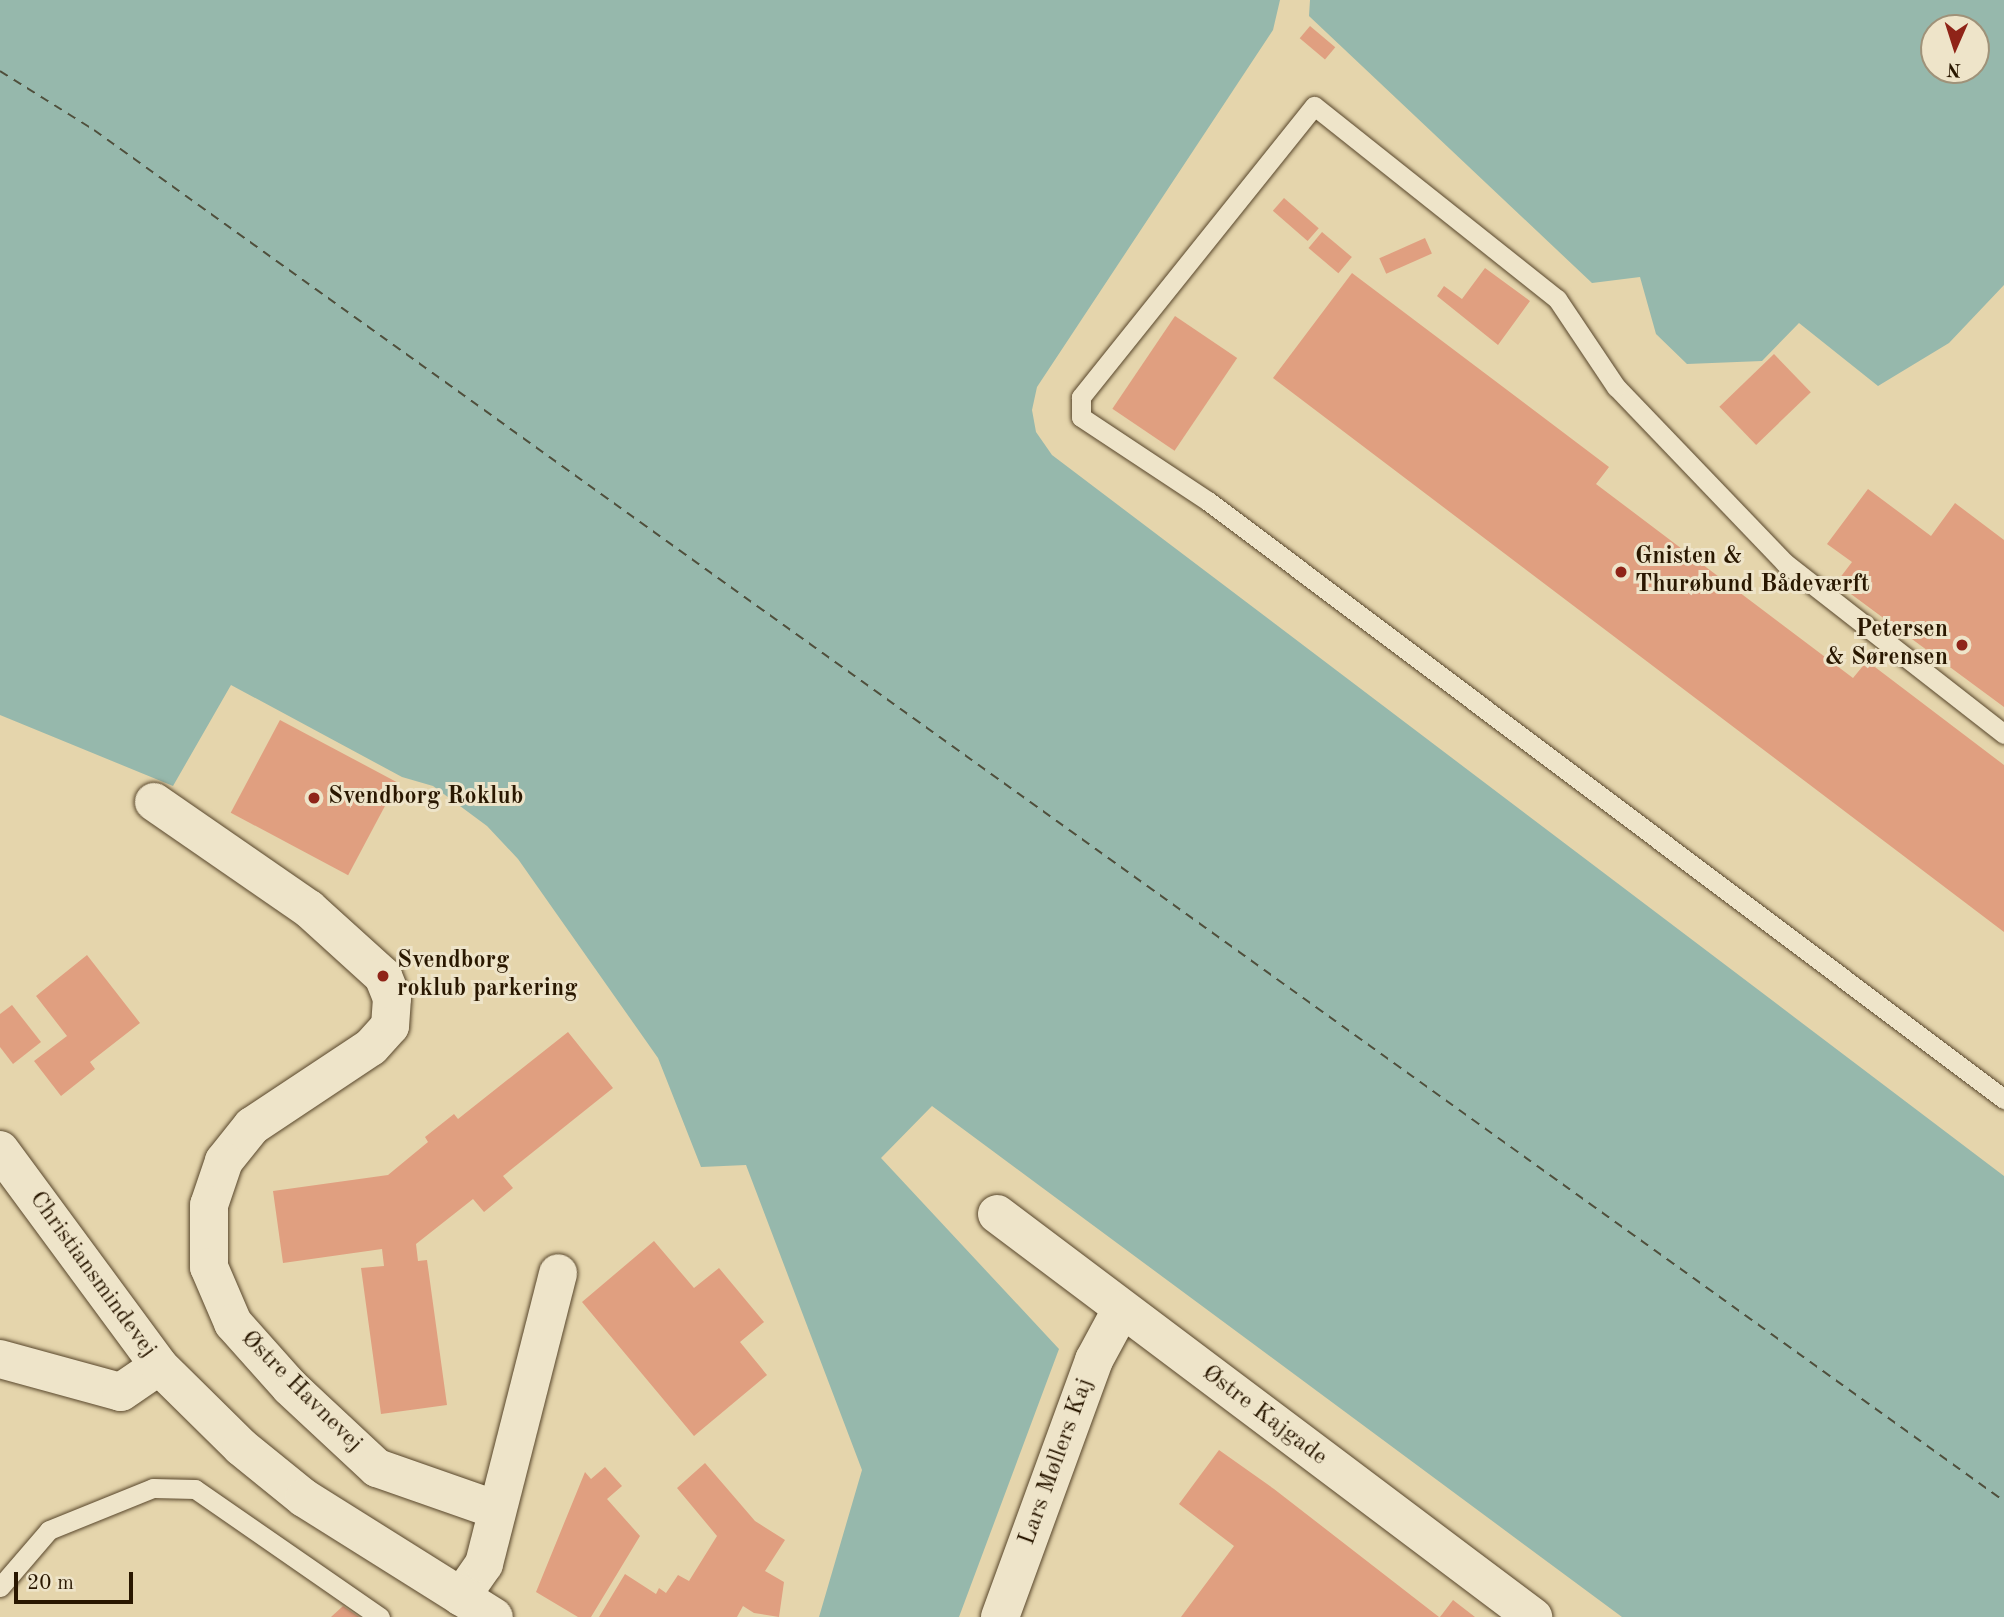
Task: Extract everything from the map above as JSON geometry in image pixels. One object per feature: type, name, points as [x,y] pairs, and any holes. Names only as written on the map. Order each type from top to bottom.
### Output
[{"type":"street","name":"Østre Havnevej","points":[[154,802],[309,909],[383,975],[392,998],[390,1026],[371,1047],[252,1126],[224,1161],[209,1205],[209,1267],[233,1323],[290,1387],[377,1468],[497,1510]]},
{"type":"street","name":"Christiansmindevej","points":[[0,1150],[159,1366]]},
{"type":"street","name":"Østre Kajgade","points":[[997,1214],[1121,1310],[1533,1617]]},
{"type":"street","points":[[461,1597],[484,1564],[558,1273]]},
{"type":"street","name":"Lars Møllers Kaj","points":[[1000,1617],[1094,1360],[1121,1310]]},
{"type":"street","points":[[0,1359],[121,1392],[159,1366],[241,1447],[303,1498],[494,1617]]},
{"type":"lane","points":[[2004,734],[1785,563],[1616,387],[1557,299],[1314,106],[1081,397],[1082,417],[1208,500],[2004,1099]]},
{"type":"lane","points":[[0,1587],[49,1530],[153,1488],[195,1489],[380,1617]]},
{"type":"water","points":[[0,0],[1280,0],[1273,30],[1037,387],[1032,410],[1036,432],[1052,455],[2004,1176],[2004,1617],[1622,1617],[932,1106],[881,1158],[1059,1349],[959,1617],[819,1617],[862,1470],[746,1165],[701,1167],[658,1058],[518,859],[487,826],[433,786],[402,777],[231,685],[173,786],[0,715]]},
{"type":"water","points":[[1310,0],[2004,0],[2004,285],[1949,343],[1878,386],[1799,323],[1762,361],[1687,364],[1656,334],[1640,277],[1592,283],[1309,16]]},
{"type":"building","points":[[1310,26],[1335,47],[1325,59],[1300,38]]},
{"type":"building","points":[[1284,198],[1319,228],[1308,241],[1273,211]]},
{"type":"building","points":[[1322,232],[1352,257],[1338,273],[1309,248]]},
{"type":"building","points":[[1425,238],[1432,254],[1386,274],[1379,258]]},
{"type":"building","points":[[1485,268],[1530,301],[1498,345],[1437,296],[1444,286],[1462,299]]},
{"type":"building","name":"Gnisten & Thurøbund Bådeværft","points":[[1352,273],[1609,467],[1596,484],[1853,678],[1867,661],[2004,765],[2004,932],[1273,378]]},
{"type":"building","points":[[1175,316],[1237,358],[1175,451],[1112,409]]},
{"type":"building","points":[[1774,354],[1811,392],[1756,445],[1719,407]]},
{"type":"building","name":"Petersen & Sørensen","points":[[1868,489],[1931,536],[1955,503],[2004,540],[2004,707],[1836,583],[1852,562],[1827,544]]},
{"type":"building","name":"Svendborg Roklub","points":[[280,720],[397,782],[348,875],[231,813]]},
{"type":"building","points":[[87,955],[140,1023],[90,1062],[95,1069],[61,1096],[34,1061],[67,1036],[36,996]]},
{"type":"building","points":[[12,1005],[41,1042],[13,1064],[0,1047],[0,1014]]},
{"type":"building","points":[[568,1032],[613,1088],[503,1176],[513,1188],[484,1212],[473,1199],[416,1244],[418,1261],[427,1260],[447,1405],[381,1414],[361,1268],[384,1266],[382,1249],[283,1263],[273,1191],[388,1175],[428,1142],[425,1137],[454,1114],[458,1119]]},
{"type":"building","points":[[654,1241],[694,1288],[719,1268],[764,1322],[740,1342],[767,1375],[694,1436],[582,1302]]},
{"type":"building","points":[[1219,1450],[1274,1489],[1439,1617],[1181,1617],[1234,1546],[1179,1504]]},
{"type":"building","points":[[705,1463],[755,1521],[785,1540],[765,1571],[784,1582],[779,1617],[754,1613],[743,1606],[737,1617],[599,1617],[625,1574],[656,1594],[659,1588],[666,1593],[678,1575],[689,1581],[717,1536],[677,1488]]},
{"type":"building","points":[[605,1467],[622,1486],[607,1499],[640,1536],[591,1617],[578,1617],[536,1592],[585,1472],[591,1479]]},
{"type":"building","points":[[1453,1600],[1475,1617],[1440,1617]]},
{"type":"building","points":[[343,1606],[359,1617],[331,1617]]},
{"type":"ferry route","points":[[0,71],[94,130],[2004,1501]]},
{"type":"place","name":"Gnisten & Thurøbund Bådeværft","points":[[1621,572]]},
{"type":"place","name":"Petersen & Sørensen","points":[[1962,645]]},
{"type":"place","name":"Svendborg Roklub","points":[[314,798]]},
{"type":"place","name":"Svendborg roklub parkering","points":[[383,976]]}]
